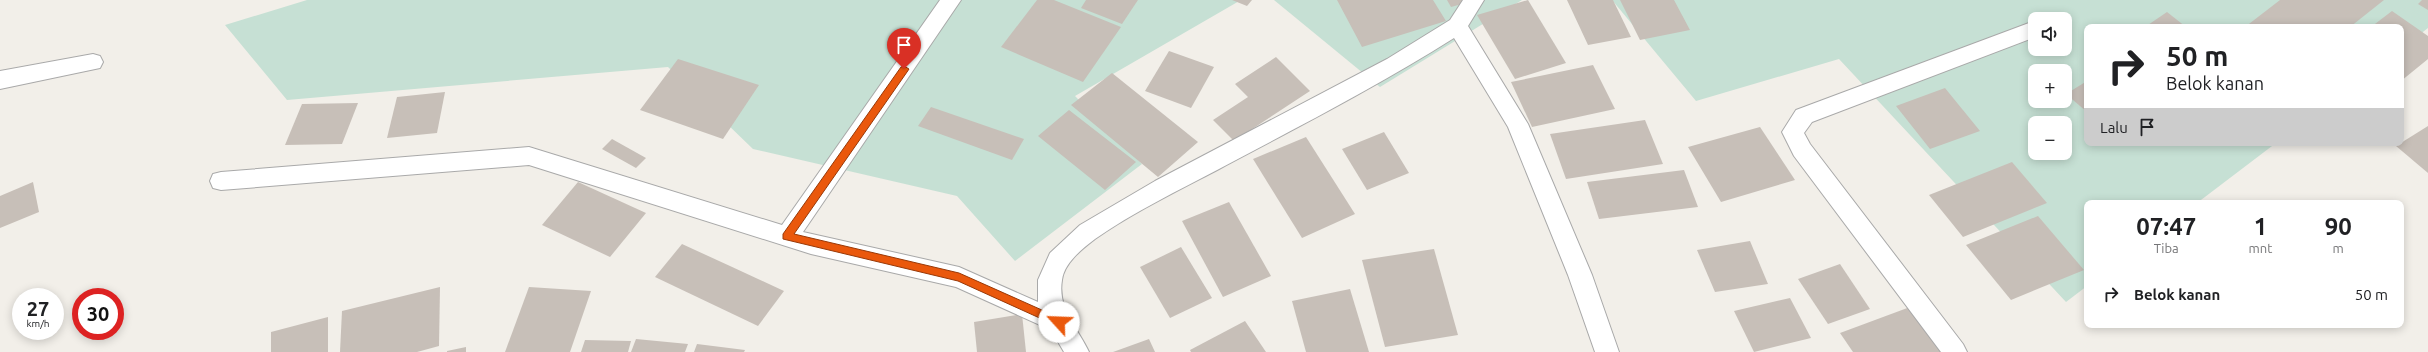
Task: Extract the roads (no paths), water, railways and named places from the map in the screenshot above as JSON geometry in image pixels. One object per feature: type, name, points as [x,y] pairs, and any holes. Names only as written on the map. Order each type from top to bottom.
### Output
[{"type":"street","points":[[787,236],[951,0]]},
{"type":"street","points":[[1077,352],[1059,322],[1050,302],[1050,280],[1058,260],[1072,245],[1088,232],[1163,188],[1394,65],[1457,26],[1474,0]]},
{"type":"street","points":[[1457,26],[1517,124],[1580,275],[1607,352]]},
{"type":"street","points":[[1955,352],[1802,150],[1792,132],[1804,116],[2028,31]]},
{"type":"street","points":[[0,80],[93,62]]},
{"type":"street","points":[[221,181],[529,156],[787,236],[959,277],[1059,322]]}]
